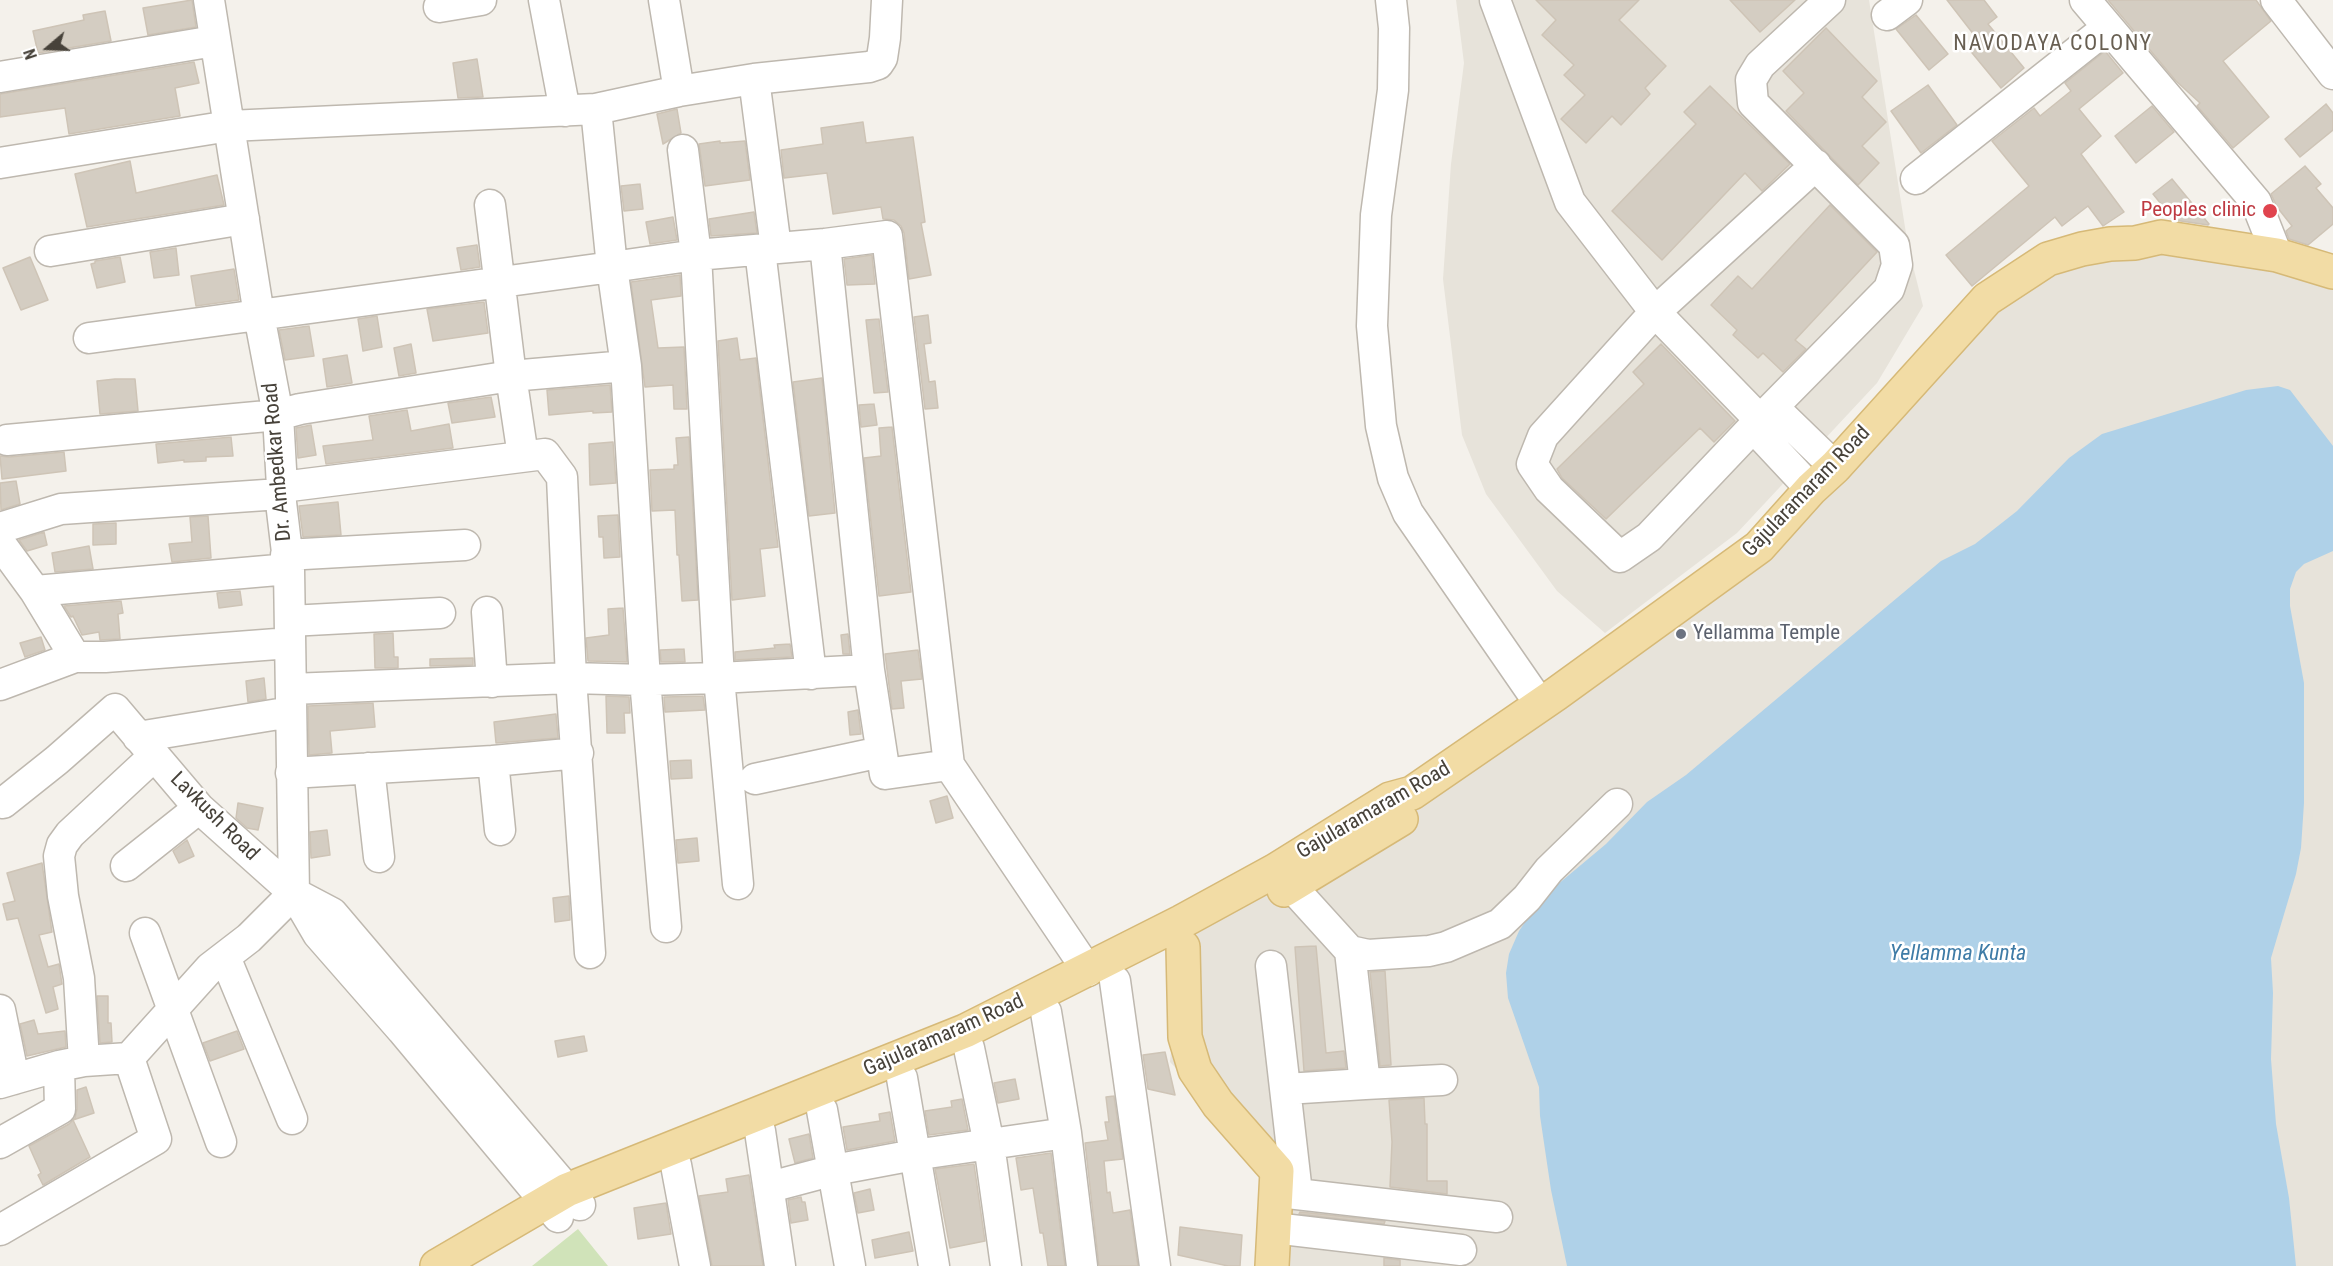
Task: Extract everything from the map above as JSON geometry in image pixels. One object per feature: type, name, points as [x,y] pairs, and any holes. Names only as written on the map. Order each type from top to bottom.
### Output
[{"type":"main road","name":"Gajularamaram Road","points":[[478,1266],[562,1203],[965,1031],[1102,976],[1390,800],[1412,793],[1631,641],[1759,547],[1987,298],[2048,259],[2110,244],[2135,243],[2161,237],[2277,255],[2333,272]]},
{"type":"main road","name":"Gajularamaram Road","points":[[2135,243],[2333,290]]},
{"type":"main road","points":[[437,1266],[562,1203],[676,1165],[902,1078],[1046,1012],[1102,976],[1182,947],[1291,886],[1404,818],[1412,793]]},
{"type":"main road","points":[[1182,947],[1185,1037],[1195,1070],[1218,1104],[1277,1171],[1287,1192],[1274,1228],[1272,1266]]},
{"type":"street","name":"Dr. Ambedkar Road","points":[[208,0],[259,315],[278,415],[290,632],[294,893]]},
{"type":"street","points":[[439,7],[481,0]]},
{"type":"street","points":[[544,0],[565,111]]},
{"type":"street","points":[[664,0],[679,91]]},
{"type":"street","points":[[0,163],[229,126],[596,109],[679,91],[754,79],[869,67],[878,64],[882,58],[886,0]]},
{"type":"street","points":[[1391,0],[1394,28],[1393,90],[1377,215],[1372,326],[1381,426],[1393,478],[1408,513],[1548,699]]},
{"type":"street","points":[[1816,165],[1655,312],[1543,436],[1532,464],[1549,489],[1620,557],[1649,537],[1889,289],[1897,265],[1894,245],[1816,165],[1754,103],[1751,80],[1760,65],[1830,0]]},
{"type":"street","points":[[2085,0],[2256,202],[2277,255]]},
{"type":"street","points":[[2277,0],[2321,38],[2333,74]]},
{"type":"street","points":[[1496,1],[1570,202],[1655,312],[1762,418],[1834,467]]},
{"type":"street","points":[[1916,179],[2107,28]]},
{"type":"street","points":[[0,77],[214,41]]},
{"type":"street","points":[[754,79],[768,249],[811,674]]},
{"type":"street","points":[[596,109],[612,267],[626,366],[645,680],[666,927]]},
{"type":"street","points":[[683,150],[696,255],[719,678],[738,884]]},
{"type":"street","points":[[490,205],[523,456]]},
{"type":"street","points":[[50,251],[244,219]]},
{"type":"street","points":[[89,338],[696,255],[825,244],[887,236],[949,765],[1102,976],[1155,1266]]},
{"type":"street","points":[[825,244],[868,670],[885,774],[949,765]]},
{"type":"street","points":[[7,440],[278,415],[300,409],[511,376],[626,366]]},
{"type":"street","points":[[1762,418],[1811,489]]},
{"type":"street","points":[[0,528],[61,509],[281,491],[545,454],[562,477],[572,678],[590,953]]},
{"type":"street","points":[[0,543],[35,591],[75,657]]},
{"type":"street","points":[[35,591],[287,562],[465,545]]},
{"type":"street","points":[[487,612],[492,682]]},
{"type":"street","points":[[0,685],[75,657],[105,657],[440,613]]},
{"type":"street","points":[[0,1143],[60,1109],[71,1064],[79,978],[63,896],[58,856],[62,845],[146,746],[291,701],[492,682],[572,678],[645,680],[719,678],[868,670]]},
{"type":"street","name":"Lavkush Road","points":[[1,805],[115,709],[198,808],[294,893],[332,913],[562,1203]]},
{"type":"street","points":[[754,779],[881,752]]},
{"type":"street","points":[[291,772],[493,761],[578,753]]},
{"type":"street","points":[[493,761],[500,830]]},
{"type":"street","points":[[369,768],[379,857]]},
{"type":"street","points":[[1291,886],[1350,951],[1368,955],[1429,951],[1459,942],[1500,924],[1527,898],[1549,870],[1617,804]]},
{"type":"street","points":[[126,866],[198,808]]},
{"type":"street","points":[[0,1010],[7,1081],[71,1064],[129,1058],[210,969],[249,938],[294,893]]},
{"type":"street","points":[[145,933],[174,1007],[221,1142]]},
{"type":"street","points":[[1350,951],[1365,1084]]},
{"type":"street","points":[[225,957],[292,1119]]},
{"type":"street","points":[[1271,966],[1286,1089],[1287,1192],[1497,1217]]},
{"type":"street","points":[[1046,1012],[1066,1133],[1082,1266]]},
{"type":"street","points":[[969,1048],[989,1144],[1006,1266]]},
{"type":"street","points":[[0,1230],[156,1139],[129,1058]]},
{"type":"street","points":[[902,1078],[934,1266]]},
{"type":"street","points":[[1286,1089],[1442,1080]]},
{"type":"street","points":[[822,1110],[850,1266]]},
{"type":"street","points":[[760,1131],[780,1266]]},
{"type":"street","points":[[770,1187],[834,1170],[914,1155],[1066,1133]]},
{"type":"street","points":[[676,1165],[695,1266]]},
{"type":"street","points":[[1274,1228],[1461,1250]]},
{"type":"shaded area","points":[[1456,0],[1869,0],[1908,246],[1923,306],[1877,383],[1737,533],[1605,633],[1557,591],[1486,494],[1462,435],[1443,279],[1451,164],[1464,63]]},
{"type":"shaded area","name":"Yellamma Kunta","points":[[2131,235],[2333,287],[2333,1266],[1275,1266],[1277,1172],[1170,1062],[1183,925],[1759,547],[1987,299]]},
{"type":"green space","points":[[578,1229],[608,1266],[532,1266]]},
{"type":"water","name":"Yellamma Kunta","points":[[2278,386],[2290,390],[2333,446],[2333,551],[2304,564],[2296,572],[2290,589],[2290,606],[2304,683],[2304,803],[2301,848],[2296,874],[2271,958],[2273,993],[2271,1059],[2276,1124],[2289,1198],[2296,1266],[1567,1266],[1551,1190],[1540,1116],[1539,1087],[1508,998],[1506,973],[1509,954],[1519,931],[1534,909],[1557,885],[1606,844],[1647,802],[1686,775],[1941,561],[1975,544],[2017,511],[2069,458],[2102,434],[2246,390]]},
{"type":"building","points":[[192,0],[196,27],[148,35],[143,8]]},
{"type":"building","points":[[1536,0],[1639,0],[1619,20],[1666,66],[1645,88],[1650,94],[1621,125],[1612,116],[1586,143],[1561,119],[1585,95],[1564,75],[1574,65],[1542,35],[1556,20]]},
{"type":"building","points":[[1730,0],[1795,0],[1760,32]]},
{"type":"building","points":[[1947,0],[1984,0],[1997,17],[1988,24],[2024,68],[2001,88],[1968,48],[1978,40]]},
{"type":"building","points":[[2108,0],[2256,0],[2271,21],[2223,61],[2269,117],[2233,148],[2197,106],[2200,103],[2176,81]]},
{"type":"building","points":[[105,11],[111,41],[38,53],[33,31],[84,20],[83,15]]},
{"type":"building","points":[[1916,15],[1948,54],[1929,70],[1896,29]]},
{"type":"building","points":[[1826,28],[1877,81],[1862,97],[1886,122],[1862,146],[1879,163],[1858,185],[1786,111],[1804,93],[1783,71]]},
{"type":"building","points":[[2105,51],[2123,73],[2079,109],[2101,136],[2081,154],[2124,212],[2103,226],[2088,206],[2062,226],[2055,217],[1972,286],[1946,255],[2029,186],[1992,141],[2034,108],[2040,116],[2071,91],[2065,83]]},
{"type":"building","points":[[477,59],[483,97],[458,98],[453,63]]},
{"type":"building","points":[[194,62],[199,83],[175,88],[180,116],[69,134],[65,108],[0,117],[0,94]]},
{"type":"building","points":[[1928,85],[1957,125],[1921,153],[1891,111]]},
{"type":"building","points":[[1710,86],[1790,164],[1762,191],[1745,173],[1662,260],[1612,211],[1696,124],[1684,112]]},
{"type":"building","points":[[2326,104],[2333,113],[2333,130],[2300,157],[2285,139]]},
{"type":"building","points":[[2152,106],[2174,132],[2136,163],[2115,136]]},
{"type":"building","points":[[677,109],[681,133],[663,144],[657,114]]},
{"type":"building","points":[[863,122],[866,143],[913,137],[925,222],[921,223],[931,275],[909,279],[904,233],[901,226],[894,220],[883,219],[881,207],[833,214],[827,173],[784,178],[781,150],[823,144],[821,128]]},
{"type":"building","points":[[720,141],[720,143],[745,141],[750,180],[705,186],[699,144]]},
{"type":"building","points":[[130,161],[136,193],[217,175],[224,205],[87,227],[75,174]]},
{"type":"building","points":[[2305,166],[2321,184],[2316,188],[2333,208],[2333,224],[2308,245],[2289,239],[2286,231],[2292,226],[2277,207],[2271,194]]},
{"type":"building","points":[[2172,179],[2208,225],[2174,220],[2153,194]]},
{"type":"building","points":[[640,184],[643,209],[624,211],[621,186]]},
{"type":"building","points":[[1830,205],[1877,252],[1795,340],[1806,349],[1783,372],[1763,353],[1758,358],[1733,335],[1737,330],[1711,305],[1738,276],[1752,289]]},
{"type":"building","points":[[754,212],[757,233],[711,236],[709,219]]},
{"type":"building","points":[[673,217],[677,240],[650,244],[646,222]]},
{"type":"building","points":[[477,245],[480,267],[461,270],[457,248]]},
{"type":"building","points":[[176,248],[179,275],[154,278],[150,252]]},
{"type":"building","points":[[872,255],[875,284],[847,285],[844,259]]},
{"type":"building","points":[[30,257],[48,300],[21,310],[3,268]]},
{"type":"building","points":[[120,257],[125,282],[97,288],[91,264],[95,261]]},
{"type":"building","points":[[234,269],[239,300],[196,306],[191,276]]},
{"type":"building","points":[[680,275],[681,296],[651,300],[658,348],[684,347],[687,409],[674,409],[673,385],[645,387],[631,282]]},
{"type":"building","points":[[484,302],[488,333],[433,341],[427,309]]},
{"type":"building","points":[[928,315],[931,343],[924,344],[929,382],[935,381],[938,408],[925,409],[914,317]]},
{"type":"building","points":[[377,316],[382,347],[363,351],[358,319]]},
{"type":"building","points":[[879,319],[888,392],[874,393],[866,320]]},
{"type":"building","points":[[309,326],[314,356],[285,360],[279,330]]},
{"type":"building","points":[[737,338],[740,360],[756,358],[778,547],[760,549],[765,596],[732,600],[718,341]]},
{"type":"building","points":[[411,344],[416,373],[399,376],[394,348]]},
{"type":"building","points":[[1661,344],[1735,421],[1714,442],[1700,428],[1606,519],[1562,478],[1557,469],[1644,384],[1633,372]]},
{"type":"building","points":[[347,355],[352,383],[327,387],[323,359]]},
{"type":"building","points":[[822,378],[835,513],[809,516],[793,382]]},
{"type":"building","points":[[135,379],[138,411],[100,414],[97,381]]},
{"type":"building","points":[[610,385],[612,412],[593,413],[593,411],[549,415],[547,390]]},
{"type":"building","points":[[491,397],[495,417],[452,423],[448,403]]},
{"type":"building","points":[[874,404],[877,425],[861,427],[859,405]]},
{"type":"building","points":[[407,410],[411,431],[449,424],[453,448],[326,464],[323,446],[373,440],[369,416]]},
{"type":"building","points":[[311,425],[316,455],[298,458],[296,428]]},
{"type":"building","points":[[892,427],[911,592],[879,596],[864,458],[881,456],[879,428]]},
{"type":"building","points":[[231,437],[233,456],[206,457],[206,461],[184,462],[184,460],[158,463],[156,444]]},
{"type":"building","points":[[689,437],[698,600],[682,601],[675,510],[652,511],[650,470],[674,469],[674,465],[678,465],[676,438]]},
{"type":"building","points":[[613,442],[616,483],[590,485],[589,444]]},
{"type":"building","points":[[64,452],[66,471],[2,479],[0,456]]},
{"type":"building","points":[[16,481],[20,504],[1,510],[0,483]]},
{"type":"building","points":[[338,502],[341,535],[303,537],[299,506]]},
{"type":"building","points":[[618,515],[620,557],[604,558],[603,537],[599,537],[598,516]]},
{"type":"building","points":[[208,516],[211,558],[172,562],[169,544],[192,542],[190,517]]},
{"type":"building","points":[[116,523],[116,544],[93,545],[93,524]]},
{"type":"building","points":[[44,532],[47,545],[27,551],[19,540]]},
{"type":"building","points":[[89,546],[93,569],[55,572],[52,553]]},
{"type":"building","points":[[240,591],[242,605],[219,608],[217,593]]},
{"type":"building","points":[[121,601],[123,613],[118,614],[120,639],[100,640],[99,632],[82,635],[73,616],[71,617],[64,606]]},
{"type":"building","points":[[623,608],[627,662],[588,661],[586,638],[609,635],[608,609]]},
{"type":"building","points":[[393,633],[394,657],[398,657],[398,668],[375,668],[374,634]]},
{"type":"building","points":[[848,634],[850,654],[843,654],[841,635]]},
{"type":"building","points":[[41,637],[45,650],[25,657],[20,643]]},
{"type":"building","points":[[790,644],[792,657],[735,660],[735,652]]},
{"type":"building","points":[[684,649],[685,662],[661,662],[660,650]]},
{"type":"building","points":[[918,650],[922,679],[901,681],[904,708],[892,709],[885,654]]},
{"type":"building","points":[[473,658],[473,665],[430,666],[430,659]]},
{"type":"building","points":[[264,678],[266,699],[248,702],[246,681]]},
{"type":"building","points":[[606,696],[629,697],[630,713],[624,713],[625,733],[607,733]]},
{"type":"building","points":[[703,696],[705,710],[665,712],[664,697]]},
{"type":"building","points":[[373,703],[375,727],[330,731],[332,753],[309,755],[308,706]]},
{"type":"building","points":[[858,710],[861,734],[850,735],[848,712]]},
{"type":"building","points":[[556,714],[558,738],[496,743],[494,722]]},
{"type":"building","points":[[691,760],[692,778],[671,779],[670,761]]},
{"type":"building","points":[[947,796],[953,818],[936,823],[930,801]]},
{"type":"building","points":[[238,803],[263,808],[258,830],[247,828],[236,818]]},
{"type":"building","points":[[327,830],[330,855],[311,858],[310,832]]},
{"type":"building","points":[[697,838],[699,861],[678,863],[676,840]]},
{"type":"building","points":[[187,840],[194,856],[179,863],[173,851]]},
{"type":"building","points":[[42,863],[52,932],[39,935],[48,967],[59,964],[62,984],[53,987],[58,1009],[46,1013],[18,918],[7,920],[3,904],[15,901],[7,873]]},
{"type":"building","points":[[569,896],[570,920],[555,922],[553,898]]},
{"type":"building","points":[[1316,946],[1326,1053],[1344,1051],[1346,1068],[1304,1071],[1295,947]]},
{"type":"building","points":[[1385,971],[1391,1065],[1380,1066],[1370,972]]},
{"type":"building","points":[[97,996],[108,996],[108,1023],[111,1023],[112,1042],[100,1043]]},
{"type":"building","points":[[34,1020],[38,1034],[65,1031],[66,1047],[27,1056],[20,1024]]},
{"type":"building","points":[[237,1031],[244,1049],[210,1061],[203,1043]]},
{"type":"building","points":[[584,1036],[587,1051],[558,1057],[555,1041]]},
{"type":"building","points":[[1165,1052],[1175,1095],[1148,1089],[1143,1055]]},
{"type":"building","points":[[1015,1079],[1019,1099],[998,1103],[994,1083]]},
{"type":"building","points":[[86,1087],[94,1113],[73,1120],[77,1109],[77,1090]]},
{"type":"building","points":[[1114,1096],[1123,1159],[1104,1161],[1107,1193],[1110,1192],[1113,1213],[1130,1210],[1138,1266],[1099,1266],[1085,1143],[1108,1140],[1105,1122],[1109,1122],[1106,1097]]},
{"type":"building","points":[[1424,1098],[1425,1124],[1427,1124],[1427,1181],[1447,1181],[1447,1194],[1390,1187],[1392,1142],[1389,1100]]},
{"type":"building","points":[[962,1099],[968,1130],[929,1135],[925,1111],[952,1107],[951,1101]]},
{"type":"building","points":[[890,1112],[895,1141],[847,1150],[843,1127],[880,1121],[879,1114]]},
{"type":"building","points":[[73,1120],[90,1157],[43,1185],[38,1175],[41,1173],[29,1146]]},
{"type":"building","points":[[809,1134],[813,1158],[795,1163],[789,1139]]},
{"type":"building","points":[[1051,1153],[1065,1266],[1048,1266],[1033,1188],[1021,1190],[1016,1158]]},
{"type":"building","points":[[974,1164],[985,1241],[950,1248],[935,1169]]},
{"type":"building","points":[[749,1175],[763,1266],[712,1266],[699,1196],[728,1192],[726,1179]]},
{"type":"building","points":[[870,1189],[874,1210],[858,1213],[854,1193]]},
{"type":"building","points":[[801,1197],[802,1202],[805,1202],[808,1220],[791,1223],[788,1200]]},
{"type":"building","points":[[666,1203],[671,1234],[638,1239],[634,1208]]},
{"type":"building","points":[[1300,1212],[1385,1221],[1384,1224],[1299,1214]]},
{"type":"building","points":[[1180,1227],[1242,1235],[1240,1266],[1228,1266],[1178,1255]]},
{"type":"building","points":[[909,1232],[913,1251],[875,1258],[872,1240]]},
{"type":"building","points":[[1384,1258],[1400,1260],[1400,1266],[1384,1266]]},
{"type":"place","name":"Peoples clinic","points":[[2270,211]]},
{"type":"place","name":"Yellamma Temple","points":[[1681,634]]},
{"type":"district","name":"NAVODAYA COLONY","points":[[2053,44]]}]
